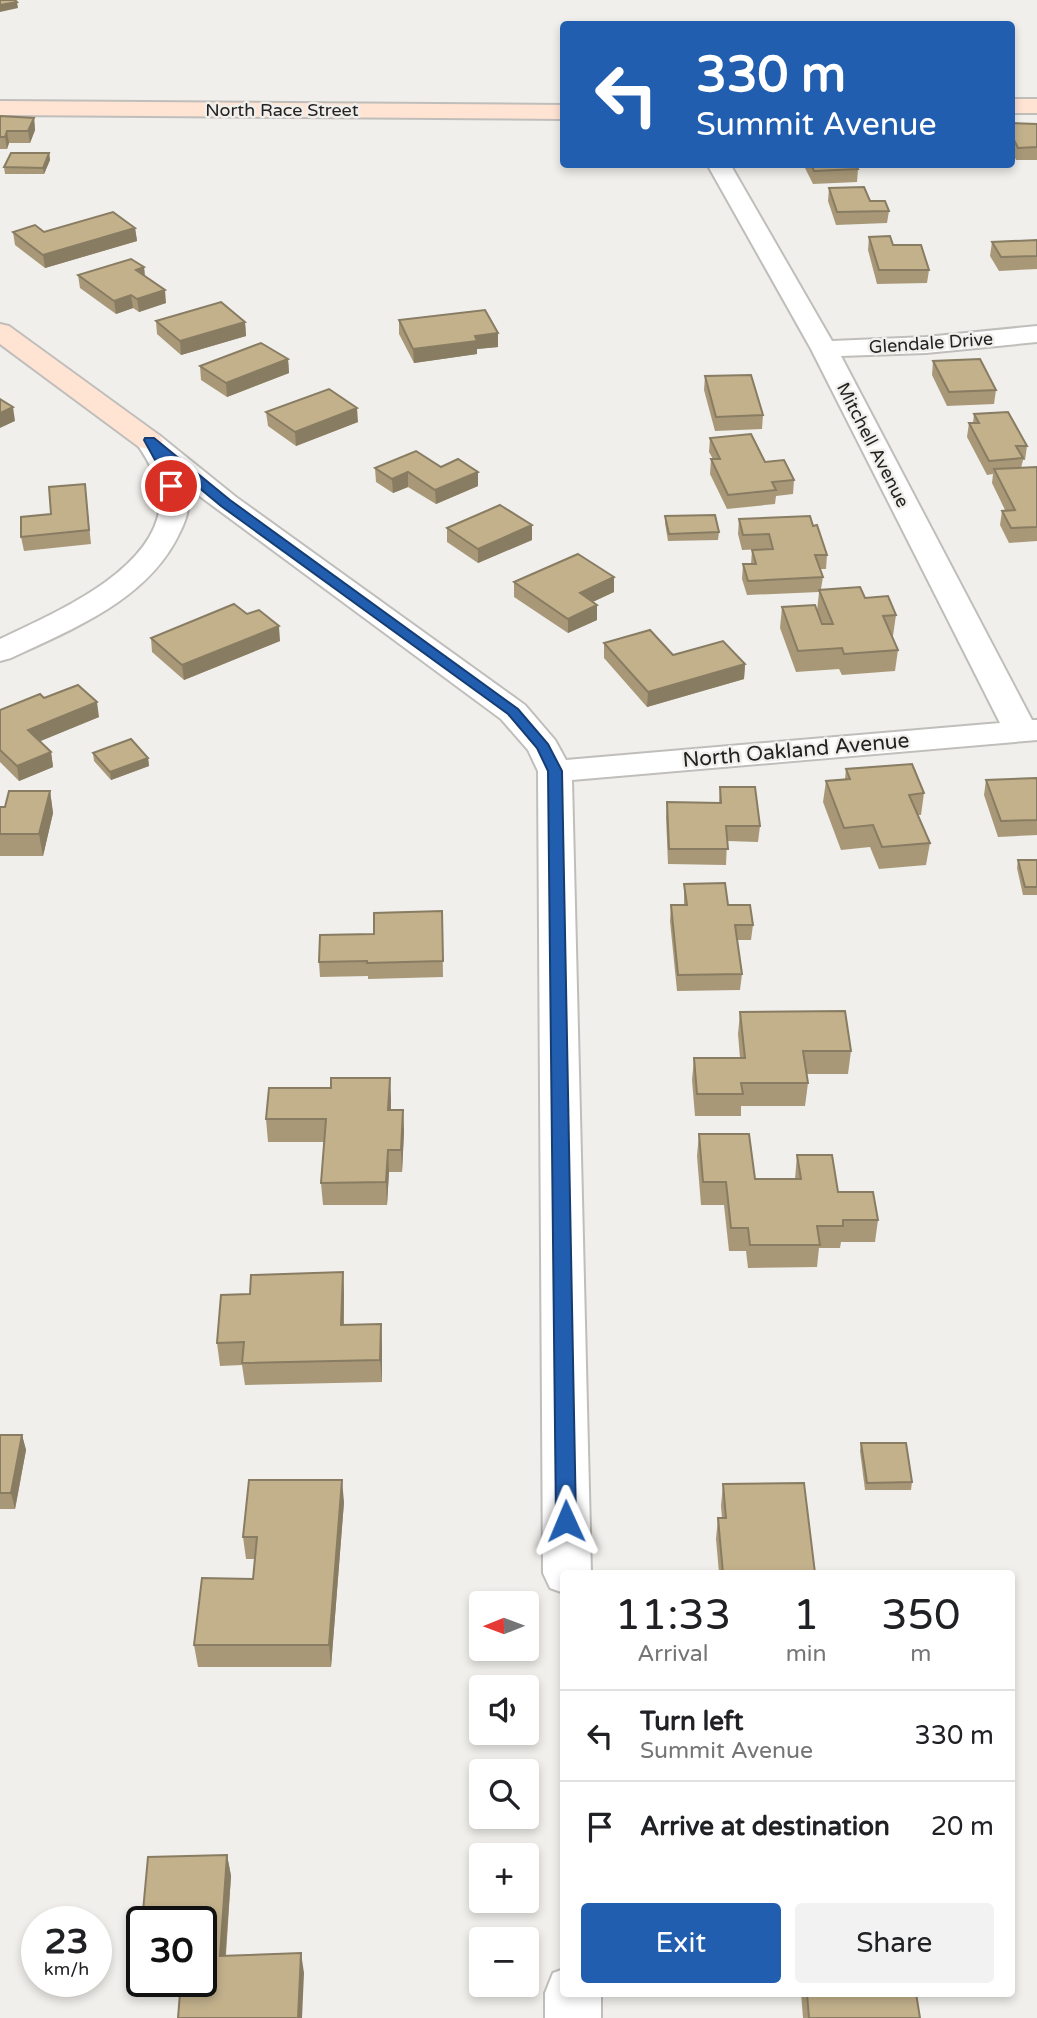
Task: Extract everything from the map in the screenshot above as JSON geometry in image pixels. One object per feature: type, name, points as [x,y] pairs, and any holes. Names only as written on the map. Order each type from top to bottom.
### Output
[{"type":"street","points":[[1015,106],[1037,106]]},
{"type":"street","name":"North Race Street","points":[[0,108],[560,112]]},
{"type":"street","name":"Mitchell Avenue","points":[[720,168],[824,349],[1028,730]]},
{"type":"street","points":[[0,332],[149,440],[226,503],[513,712],[543,747],[555,771],[567,1570]]},
{"type":"street","name":"Glendale Drive","points":[[824,349],[926,345],[1037,334]]},
{"type":"street","points":[[0,651],[77,614],[130,580],[163,542],[175,504],[166,469],[149,440]]},
{"type":"street","name":"North Oakland Avenue","points":[[555,771],[1028,730]]},
{"type":"street","points":[[573,1997],[573,2018]]},
{"type":"building","points":[[0,0],[15,0],[17,2],[0,5]]},
{"type":"building","points":[[0,116],[34,118],[28,131],[7,131],[5,137],[0,137]]},
{"type":"building","points":[[1015,123],[1037,124],[1037,147],[1018,148],[1015,142]]},
{"type":"building","points":[[11,153],[49,153],[43,168],[4,167]]},
{"type":"building","points":[[813,168],[858,169],[814,171]]},
{"type":"building","points":[[864,187],[870,201],[885,201],[889,211],[837,212],[829,188]]},
{"type":"building","points":[[113,212],[135,228],[43,255],[13,232],[35,225],[44,232]]},
{"type":"building","points":[[890,236],[893,245],[921,245],[929,270],[879,270],[869,237]]},
{"type":"building","points":[[1037,240],[1037,256],[1001,257],[992,242]]},
{"type":"building","points":[[131,259],[144,267],[136,270],[165,290],[137,299],[131,295],[114,301],[78,275]]},
{"type":"building","points":[[221,302],[245,322],[180,341],[156,321]]},
{"type":"building","points":[[485,310],[498,333],[475,336],[477,341],[413,349],[399,320]]},
{"type":"building","points":[[261,343],[288,359],[226,383],[200,366]]},
{"type":"building","points":[[980,359],[996,390],[949,392],[933,361]]},
{"type":"building","points":[[751,375],[763,415],[716,417],[705,376]]},
{"type":"building","points":[[329,389],[357,408],[295,432],[266,412]]},
{"type":"building","points":[[0,399],[13,407],[0,413]]},
{"type":"building","points":[[1008,412],[1027,446],[1016,446],[1023,458],[989,461],[969,423],[979,423],[974,414]]},
{"type":"building","points":[[751,434],[765,462],[784,460],[794,480],[772,482],[776,490],[728,495],[711,459],[720,459],[710,438]]},
{"type":"building","points":[[416,451],[441,467],[458,459],[478,472],[435,490],[408,472],[392,479],[375,468]]},
{"type":"building","points":[[1037,467],[1037,527],[1011,528],[1002,511],[1015,510],[994,469]]},
{"type":"building","points":[[85,484],[89,530],[21,537],[21,517],[51,514],[49,487]]},
{"type":"building","points":[[500,505],[532,525],[478,549],[447,528]]},
{"type":"building","points":[[715,515],[719,532],[669,534],[665,516]]},
{"type":"building","points":[[810,516],[813,526],[817,525],[827,555],[815,555],[823,577],[748,581],[743,564],[756,564],[752,550],[773,549],[769,534],[743,535],[739,519]]},
{"type":"building","points":[[578,554],[614,577],[580,593],[597,605],[568,619],[514,582]]},
{"type":"building","points":[[860,587],[865,598],[888,596],[896,615],[883,616],[898,650],[844,654],[842,648],[798,651],[782,607],[815,605],[822,624],[833,624],[819,590]]},
{"type":"building","points":[[234,604],[247,614],[259,610],[279,626],[182,665],[151,638]]},
{"type":"building","points":[[650,630],[673,655],[723,641],[745,664],[648,692],[604,643]]},
{"type":"building","points":[[78,685],[97,702],[28,730],[51,752],[17,766],[0,750],[0,710],[40,694],[44,698]]},
{"type":"building","points":[[131,739],[148,758],[110,772],[93,753]]},
{"type":"building","points":[[912,764],[924,793],[909,795],[930,843],[882,847],[873,825],[844,828],[826,781],[850,779],[846,769]]},
{"type":"building","points":[[1037,778],[1037,820],[1001,821],[986,780]]},
{"type":"building","points":[[720,787],[755,787],[760,826],[726,826],[728,849],[669,849],[667,802],[721,803]]},
{"type":"building","points":[[9,791],[50,791],[39,834],[0,834],[0,807],[5,807]]},
{"type":"building","points":[[1018,860],[1037,860],[1037,887],[1025,887]]},
{"type":"building","points":[[725,883],[728,905],[750,905],[753,925],[735,925],[742,974],[678,975],[671,905],[687,905],[684,884]]},
{"type":"building","points":[[442,911],[443,961],[319,962],[320,935],[374,934],[374,913]]},
{"type":"building","points":[[845,1011],[851,1051],[803,1051],[808,1083],[741,1083],[743,1094],[697,1094],[694,1058],[745,1058],[740,1012]]},
{"type":"building","points":[[331,1078],[390,1078],[388,1110],[403,1110],[401,1150],[388,1150],[386,1182],[321,1183],[326,1119],[266,1119],[269,1088],[331,1088]]},
{"type":"building","points":[[699,1134],[749,1134],[755,1179],[801,1179],[797,1155],[832,1155],[838,1192],[873,1192],[878,1220],[843,1220],[843,1226],[817,1226],[820,1245],[750,1245],[748,1228],[731,1228],[726,1182],[703,1182]]},
{"type":"building","points":[[343,1272],[341,1325],[381,1324],[380,1360],[242,1363],[244,1342],[217,1343],[221,1295],[250,1294],[251,1275]]},
{"type":"building","points":[[0,1435],[22,1435],[11,1493],[0,1493]]},
{"type":"building","points":[[861,1443],[906,1443],[912,1482],[867,1483]]},
{"type":"building","points":[[249,1480],[342,1480],[329,1645],[194,1645],[202,1578],[253,1579],[257,1537],[243,1537]]},
{"type":"building","points":[[804,1483],[815,1570],[723,1570],[718,1518],[726,1518],[723,1484]]},
{"type":"building","points":[[227,1855],[220,1956],[301,1953],[298,2018],[178,2018],[180,1997],[217,1997],[217,1906],[143,1906],[148,1857]]},
{"type":"building","points":[[807,1997],[917,1997],[920,2018],[809,2018]]},
{"type":"route","points":[[171,486],[166,469],[149,440],[226,503],[513,712],[543,747],[555,771],[566,1521]]}]
